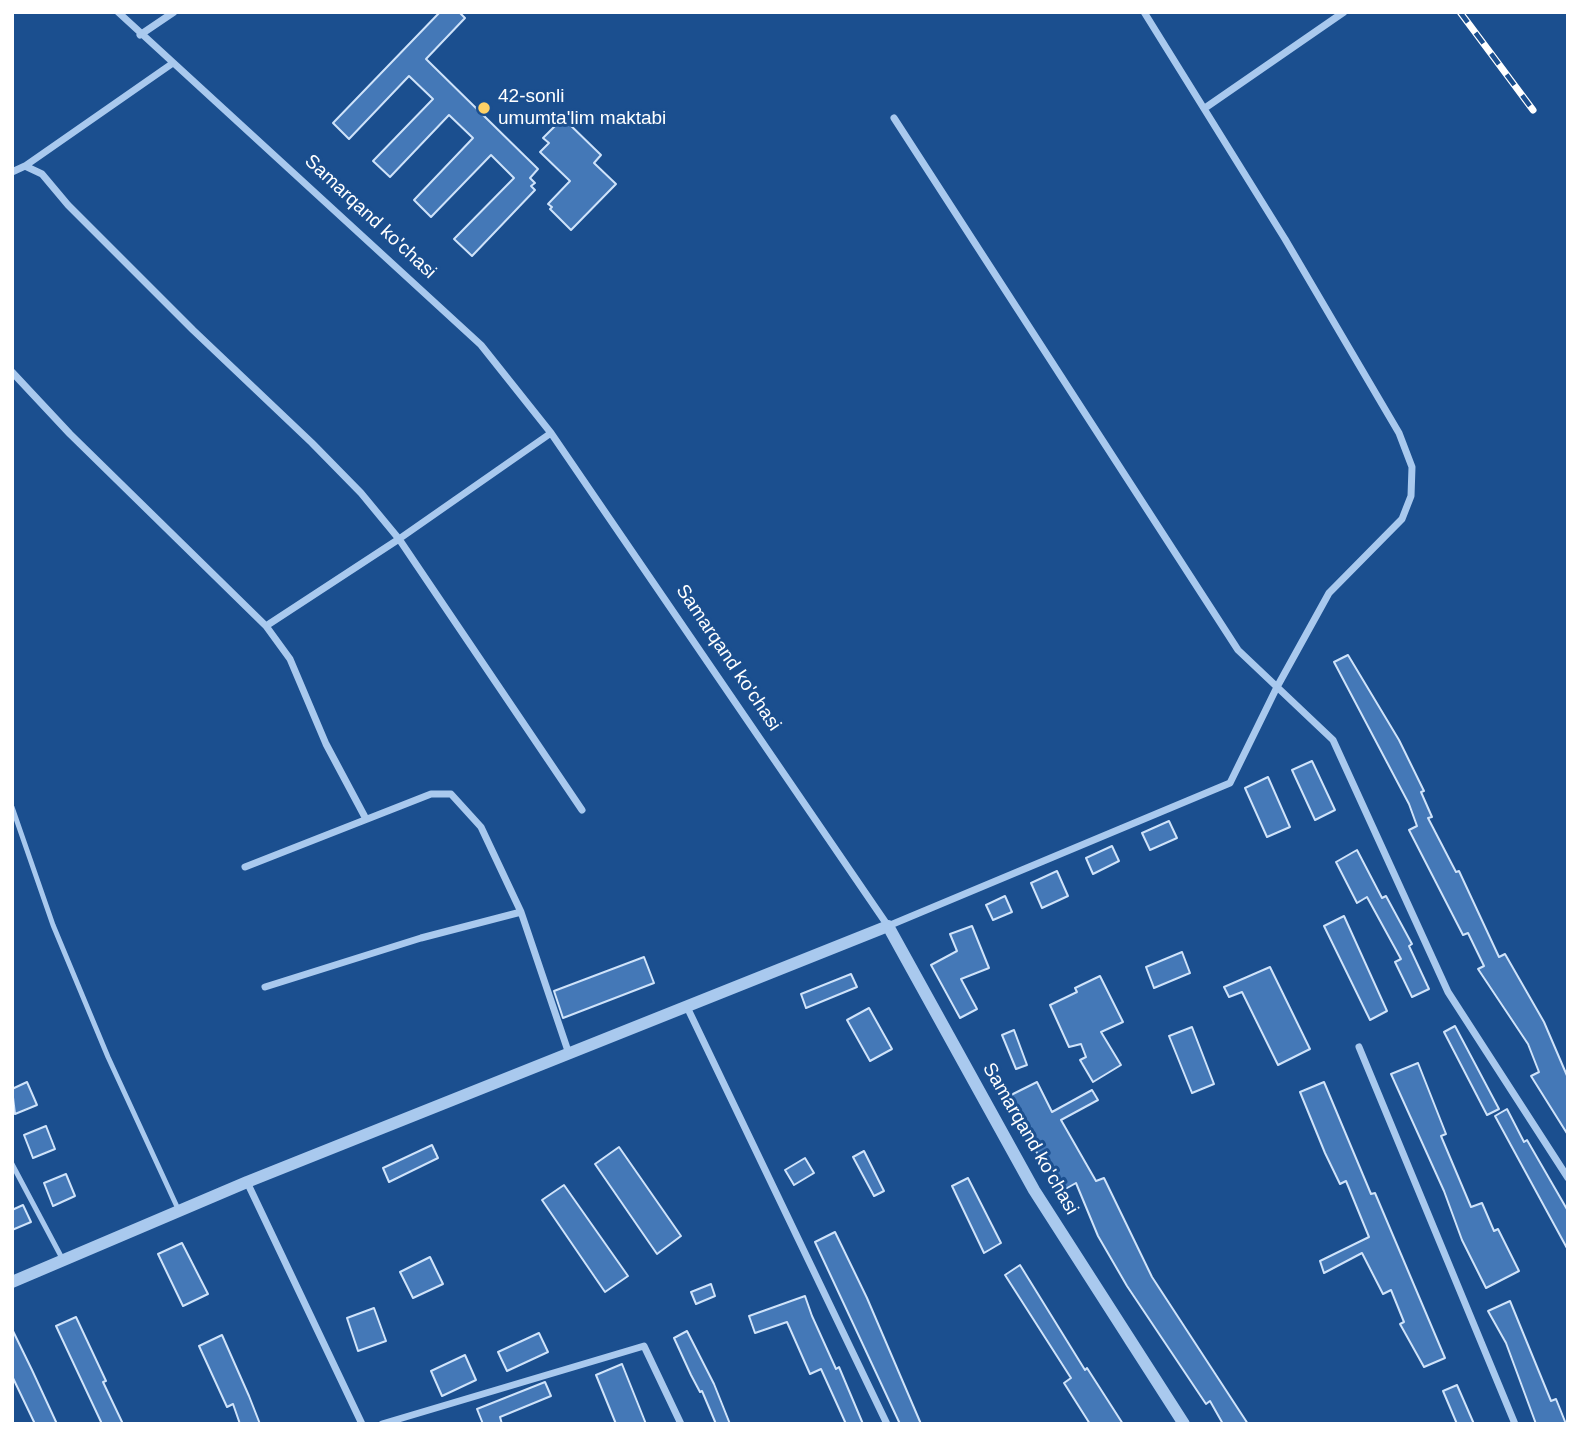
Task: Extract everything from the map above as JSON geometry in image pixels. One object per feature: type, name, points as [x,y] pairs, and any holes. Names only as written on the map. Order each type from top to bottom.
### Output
[{"type":"street","name":"Samarqand ko'chasi","points":[[118,12],[481,345],[551,433],[888,926],[1034,1190],[1184,1424]]},
{"type":"street","points":[[140,35],[174,12]]},
{"type":"street","points":[[12,1282],[247,1182],[568,1051],[687,1007],[888,926],[1230,783],[1277,687],[1329,593],[1402,519],[1411,496],[1412,467],[1399,433],[1374,390],[1205,108],[1144,12]]},
{"type":"street","points":[[1205,108],[1345,12]]},
{"type":"street","points":[[12,172],[25,166],[173,63]]},
{"type":"street","points":[[894,118],[1238,650],[1334,740],[1448,992],[1568,1178]]},
{"type":"street","points":[[25,166],[42,174],[68,205],[192,330],[361,493],[399,539],[582,810]]},
{"type":"street","points":[[12,372],[70,434],[265,626],[290,659],[326,744],[366,819]]},
{"type":"street","points":[[265,626],[399,539],[551,433]]},
{"type":"street","points":[[245,867],[431,794],[452,794],[481,827],[521,912],[568,1051]]},
{"type":"street","points":[[265,987],[421,938],[521,912]]},
{"type":"street","points":[[687,1007],[887,1424]]},
{"type":"street","points":[[1359,1047],[1516,1424]]},
{"type":"street","points":[[247,1182],[362,1424]]},
{"type":"street","points":[[382,1424],[644,1346],[681,1424]]},
{"type":"lane","points":[[12,807],[53,925],[108,1057],[179,1211]]},
{"type":"lane","points":[[12,1164],[63,1260]]},
{"type":"building","points":[[440,12],[459,12],[465,18],[426,59],[538,169],[530,178],[535,183],[531,186],[535,190],[472,256],[454,239],[514,178],[491,155],[431,217],[414,200],[473,138],[449,115],[390,177],[373,161],[433,99],[409,76],[349,139],[333,123]]},
{"type":"building","points":[[563,118],[601,155],[594,163],[616,184],[571,230],[548,204],[570,181],[540,152],[549,143],[543,138]]},
{"type":"building","points":[[1348,655],[1399,740],[1424,791],[1421,792],[1432,817],[1428,818],[1456,872],[1459,871],[1499,957],[1505,954],[1544,1022],[1568,1078],[1568,1135],[1531,1076],[1539,1072],[1528,1044],[1478,969],[1484,966],[1468,933],[1463,935],[1409,830],[1417,826],[1409,804],[1334,662]]},
{"type":"building","points":[[1312,761],[1335,810],[1315,820],[1292,770]]},
{"type":"building","points":[[1268,777],[1290,827],[1267,837],[1245,788]]},
{"type":"building","points":[[1169,821],[1177,838],[1150,850],[1142,833]]},
{"type":"building","points":[[1112,846],[1119,861],[1093,874],[1086,858]]},
{"type":"building","points":[[1357,850],[1382,898],[1386,896],[1412,944],[1409,946],[1429,989],[1412,997],[1395,962],[1401,959],[1367,897],[1357,903],[1336,862]]},
{"type":"building","points":[[1057,871],[1068,896],[1042,908],[1031,883]]},
{"type":"building","points":[[1005,896],[1012,912],[993,920],[986,905]]},
{"type":"building","points":[[1344,916],[1387,1011],[1370,1020],[1324,926]]},
{"type":"building","points":[[972,926],[989,968],[961,979],[977,1009],[960,1018],[931,965],[957,951],[950,934]]},
{"type":"building","points":[[1182,952],[1190,973],[1154,988],[1146,967]]},
{"type":"building","points":[[644,957],[654,983],[563,1018],[554,991]]},
{"type":"building","points":[[1270,967],[1310,1049],[1278,1065],[1242,992],[1229,997],[1224,987]]},
{"type":"building","points":[[851,974],[857,987],[806,1008],[801,994]]},
{"type":"building","points":[[1100,976],[1123,1022],[1101,1032],[1121,1065],[1093,1082],[1080,1060],[1086,1057],[1081,1044],[1069,1047],[1050,1005],[1077,992],[1075,988]]},
{"type":"building","points":[[869,1008],[892,1049],[870,1061],[847,1020]]},
{"type":"building","points":[[1455,1026],[1499,1109],[1487,1115],[1444,1032]]},
{"type":"building","points":[[1192,1027],[1214,1084],[1192,1093],[1169,1036]]},
{"type":"building","points":[[1014,1030],[1027,1065],[1016,1069],[1002,1035]]},
{"type":"building","points":[[1418,1063],[1446,1134],[1441,1136],[1471,1207],[1482,1203],[1494,1231],[1498,1229],[1519,1271],[1486,1288],[1462,1240],[1444,1191],[1391,1074]]},
{"type":"building","points":[[27,1082],[37,1105],[15,1114],[12,1089]]},
{"type":"building","points":[[1037,1082],[1052,1112],[1092,1090],[1098,1100],[1061,1120],[1096,1181],[1104,1178],[1152,1277],[1248,1424],[1223,1424],[1210,1401],[1206,1404],[1127,1286],[1098,1236],[1076,1183],[1060,1192],[1033,1146],[1009,1096]]},
{"type":"building","points":[[1324,1082],[1371,1194],[1375,1193],[1445,1358],[1424,1367],[1400,1324],[1404,1322],[1391,1290],[1383,1294],[1362,1253],[1324,1273],[1320,1261],[1369,1237],[1346,1181],[1340,1184],[1325,1153],[1300,1092]]},
{"type":"building","points":[[1507,1109],[1524,1142],[1527,1140],[1568,1211],[1568,1250],[1495,1116]]},
{"type":"building","points":[[46,1126],[55,1149],[33,1158],[24,1135]]},
{"type":"building","points":[[432,1145],[438,1158],[389,1182],[383,1168]]},
{"type":"building","points":[[619,1147],[681,1236],[657,1254],[595,1164]]},
{"type":"building","points":[[864,1151],[884,1191],[874,1196],[853,1157]]},
{"type":"building","points":[[805,1158],[814,1173],[794,1185],[785,1170]]},
{"type":"building","points":[[66,1174],[75,1196],[53,1206],[44,1183]]},
{"type":"building","points":[[968,1178],[1001,1243],[984,1253],[952,1186]]},
{"type":"building","points":[[564,1185],[628,1276],[605,1292],[542,1200]]},
{"type":"building","points":[[23,1205],[31,1222],[12,1230],[12,1210]]},
{"type":"building","points":[[835,1232],[867,1298],[921,1424],[900,1424],[815,1242]]},
{"type":"building","points":[[182,1243],[208,1294],[183,1306],[158,1254]]},
{"type":"building","points":[[430,1257],[443,1284],[413,1298],[400,1272]]},
{"type":"building","points":[[1020,1265],[1085,1370],[1087,1368],[1123,1424],[1090,1424],[1064,1383],[1071,1378],[1005,1275]]},
{"type":"building","points":[[711,1284],[715,1296],[696,1304],[691,1292]]},
{"type":"building","points":[[805,1296],[863,1424],[846,1424],[821,1369],[810,1374],[787,1322],[755,1333],[749,1316]]},
{"type":"building","points":[[1510,1301],[1551,1401],[1556,1399],[1566,1424],[1536,1424],[1506,1343],[1488,1311]]},
{"type":"building","points":[[374,1308],[386,1341],[358,1351],[347,1318]]},
{"type":"building","points":[[76,1317],[123,1424],[102,1424],[56,1326]]},
{"type":"building","points":[[12,1329],[57,1424],[35,1424],[12,1376]]},
{"type":"building","points":[[687,1331],[714,1384],[730,1424],[716,1424],[702,1391],[700,1392],[691,1375],[674,1338]]},
{"type":"building","points":[[539,1333],[548,1352],[507,1371],[498,1352]]},
{"type":"building","points":[[222,1335],[260,1424],[240,1424],[233,1404],[227,1407],[199,1346]]},
{"type":"building","points":[[465,1355],[476,1380],[442,1396],[431,1371]]},
{"type":"building","points":[[622,1364],[646,1424],[616,1424],[596,1375]]},
{"type":"building","points":[[545,1382],[551,1396],[500,1417],[502,1424],[483,1424],[477,1409]]},
{"type":"building","points":[[1457,1385],[1474,1424],[1457,1424],[1443,1391]]},
{"type":"railway","points":[[1460,12],[1533,110]]},
{"type":"place","name":"42-sonli umumta'lim maktabi","points":[[484,108]]}]
